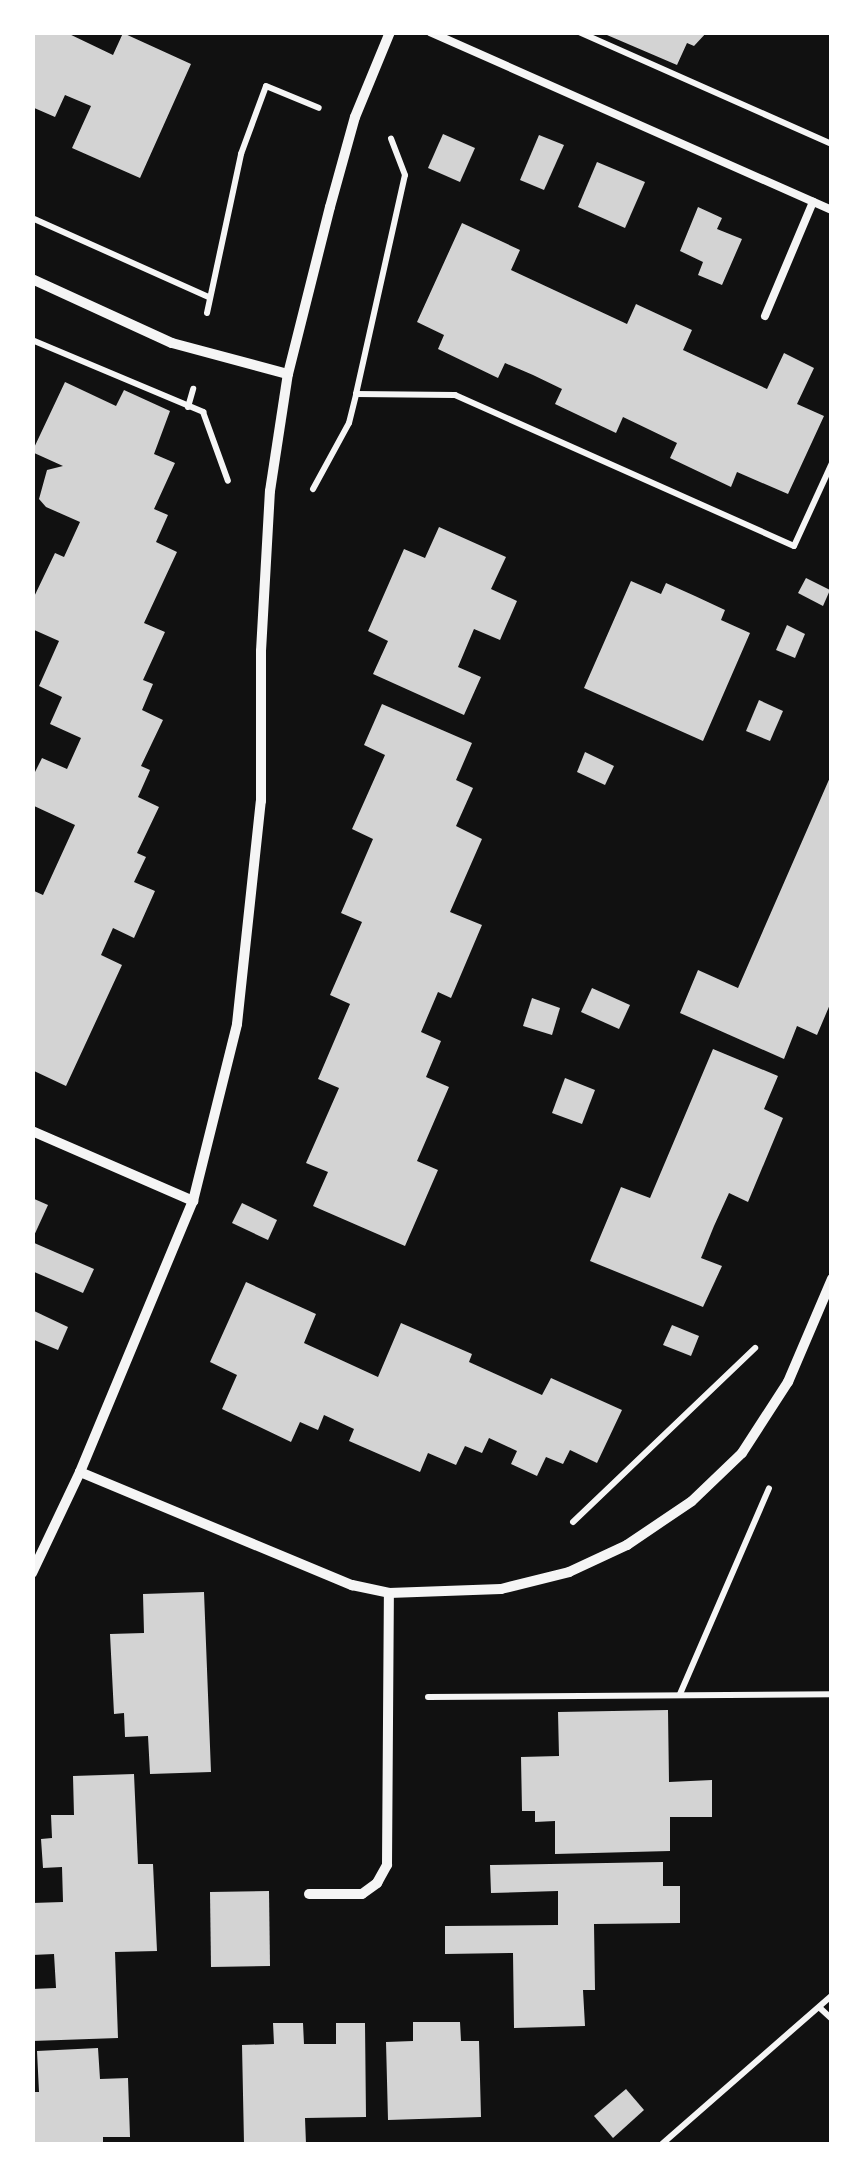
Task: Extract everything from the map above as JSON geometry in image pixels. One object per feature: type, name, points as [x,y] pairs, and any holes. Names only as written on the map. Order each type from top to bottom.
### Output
[{"type":"street","points":[[32,1573],[80,1472],[193,1201],[237,1024],[260,801],[261,652],[270,491],[288,374],[355,118],[390,32]]},
{"type":"street","points":[[32,278],[204,354],[288,374]]},
{"type":"street","points":[[32,1131],[193,1201]]},
{"type":"street","points":[[80,1472],[352,1585],[389,1593],[501,1588],[569,1572],[627,1546],[692,1501],[742,1453],[788,1382],[832,1279]]},
{"type":"street","points":[[309,1894],[362,1894],[378,1883],[387,1865],[389,1593]]},
{"type":"lane","points":[[430,32],[832,210]]},
{"type":"lane","points":[[765,316],[813,202]]},
{"type":"path","points":[[579,32],[832,144]]},
{"type":"path","points":[[32,340],[188,407],[203,412],[229,486],[308,496],[330,464],[356,394],[405,174],[387,129],[266,86],[241,154],[209,296],[204,354],[188,407]]},
{"type":"path","points":[[32,218],[209,296]]},
{"type":"path","points":[[356,394],[455,395],[794,546],[832,462]]},
{"type":"path","points":[[532,1581],[570,1525],[766,1338],[808,1335]]},
{"type":"path","points":[[680,1694],[770,1486],[742,1453]]},
{"type":"path","points":[[388,1698],[832,1694]]},
{"type":"path","points":[[662,2144],[832,1996]]},
{"type":"path","points":[[820,2008],[832,2019]]},
{"type":"building","points":[[32,32],[65,32],[113,55],[123,33],[191,64],[140,178],[72,148],[91,106],[65,95],[55,117],[32,107]]},
{"type":"building","points":[[600,32],[707,32],[694,46],[687,43],[677,65]]},
{"type":"building","points":[[443,134],[475,148],[460,182],[428,168]]},
{"type":"building","points":[[539,135],[564,145],[544,190],[520,180]]},
{"type":"building","points":[[597,162],[645,182],[625,228],[578,207]]},
{"type":"building","points":[[698,207],[722,218],[717,229],[742,239],[722,285],[698,275],[703,262],[680,251]]},
{"type":"building","points":[[462,223],[520,250],[511,270],[627,324],[636,304],[692,330],[683,350],[767,389],[784,353],[814,368],[797,404],[824,416],[788,494],[737,472],[731,487],[670,458],[677,443],[623,417],[616,433],[555,404],[562,389],[533,375],[505,363],[498,378],[438,349],[444,335],[417,322]]},
{"type":"building","points":[[65,382],[116,406],[124,390],[170,411],[154,454],[175,463],[154,509],[168,515],[156,542],[177,552],[144,623],[165,632],[143,680],[153,684],[142,710],[163,720],[141,766],[150,770],[138,797],[159,807],[137,853],[146,857],[134,882],[155,891],[134,938],[113,928],[101,955],[122,965],[66,1086],[32,1070],[32,890],[43,895],[75,825],[32,805],[32,778],[42,758],[67,769],[81,738],[50,724],[62,697],[39,686],[59,641],[32,629],[32,601],[55,553],[64,557],[80,522],[46,507],[39,499],[47,470],[63,466],[32,452]]},
{"type":"building","points":[[439,527],[506,557],[491,589],[517,601],[500,640],[474,629],[458,667],[481,677],[464,715],[373,674],[388,641],[368,631],[404,549],[425,558]]},
{"type":"building","points":[[806,578],[830,590],[823,606],[798,593]]},
{"type":"building","points":[[631,581],[661,594],[666,583],[725,610],[721,620],[750,633],[703,741],[584,688]]},
{"type":"building","points":[[787,625],[805,634],[795,658],[776,650]]},
{"type":"building","points":[[759,700],[783,711],[770,741],[746,731]]},
{"type":"building","points":[[382,704],[472,743],[456,780],[473,788],[456,826],[482,839],[450,912],[482,925],[451,998],[438,992],[421,1032],[441,1041],[426,1077],[449,1087],[417,1161],[438,1170],[405,1246],[313,1206],[328,1172],[306,1163],[339,1088],[318,1079],[350,1004],[330,995],[362,922],[341,913],[373,839],[352,829],[385,755],[364,745]]},
{"type":"building","points":[[585,752],[614,766],[605,785],[577,772]]},
{"type":"building","points":[[831,775],[831,1002],[817,1035],[797,1026],[784,1059],[680,1013],[698,970],[738,988]]},
{"type":"building","points":[[592,988],[630,1005],[619,1029],[581,1012]]},
{"type":"building","points":[[532,998],[560,1008],[552,1035],[523,1026]]},
{"type":"building","points":[[713,1049],[778,1076],[764,1109],[783,1118],[748,1202],[729,1193],[714,1226],[701,1258],[722,1266],[703,1307],[590,1261],[621,1187],[650,1198]]},
{"type":"building","points":[[565,1078],[595,1090],[582,1124],[552,1113]]},
{"type":"building","points":[[32,1198],[48,1205],[32,1240]]},
{"type":"building","points":[[242,1203],[277,1220],[268,1240],[232,1223]]},
{"type":"building","points":[[32,1242],[94,1269],[83,1293],[32,1271]]},
{"type":"building","points":[[246,1282],[316,1314],[304,1343],[378,1377],[401,1323],[472,1354],[469,1362],[542,1395],[551,1378],[622,1410],[597,1463],[570,1450],[563,1464],[546,1457],[537,1476],[511,1464],[517,1451],[489,1438],[482,1453],[465,1446],[456,1465],[428,1453],[420,1472],[349,1441],[354,1429],[324,1415],[318,1430],[300,1422],[291,1442],[222,1409],[237,1375],[210,1362]]},
{"type":"building","points":[[32,1310],[68,1327],[58,1350],[32,1339]]},
{"type":"building","points":[[672,1325],[699,1336],[691,1356],[663,1345]]},
{"type":"building","points":[[204,1592],[211,1772],[150,1774],[148,1736],[125,1737],[124,1713],[114,1714],[110,1634],[144,1633],[143,1594]]},
{"type":"building","points":[[668,1710],[669,1782],[712,1780],[712,1817],[670,1817],[670,1851],[555,1854],[555,1821],[535,1822],[535,1811],[522,1811],[521,1757],[559,1756],[558,1712]]},
{"type":"building","points":[[134,1774],[138,1864],[153,1864],[157,1951],[115,1952],[118,2038],[32,2041],[32,1989],[56,1988],[54,1954],[32,1955],[32,1903],[63,1902],[62,1867],[43,1868],[41,1839],[52,1838],[51,1815],[74,1815],[73,1776]]},
{"type":"building","points":[[663,1862],[663,1886],[680,1886],[680,1923],[594,1924],[595,1990],[583,1990],[585,2026],[514,2028],[513,1953],[445,1954],[445,1926],[558,1925],[558,1891],[491,1893],[490,1865]]},
{"type":"building","points":[[269,1891],[270,1966],[211,1967],[210,1892]]},
{"type":"building","points":[[413,2022],[460,2022],[461,2041],[479,2041],[481,2117],[388,2120],[386,2042],[413,2041]]},
{"type":"building","points":[[273,2023],[303,2023],[304,2044],[336,2044],[336,2023],[365,2023],[366,2117],[305,2118],[306,2144],[244,2144],[242,2045],[274,2044]]},
{"type":"building","points":[[98,2048],[100,2079],[128,2078],[130,2137],[103,2137],[103,2144],[32,2144],[32,2092],[39,2092],[37,2051]]},
{"type":"building","points":[[626,2089],[644,2110],[613,2138],[594,2116]]}]
